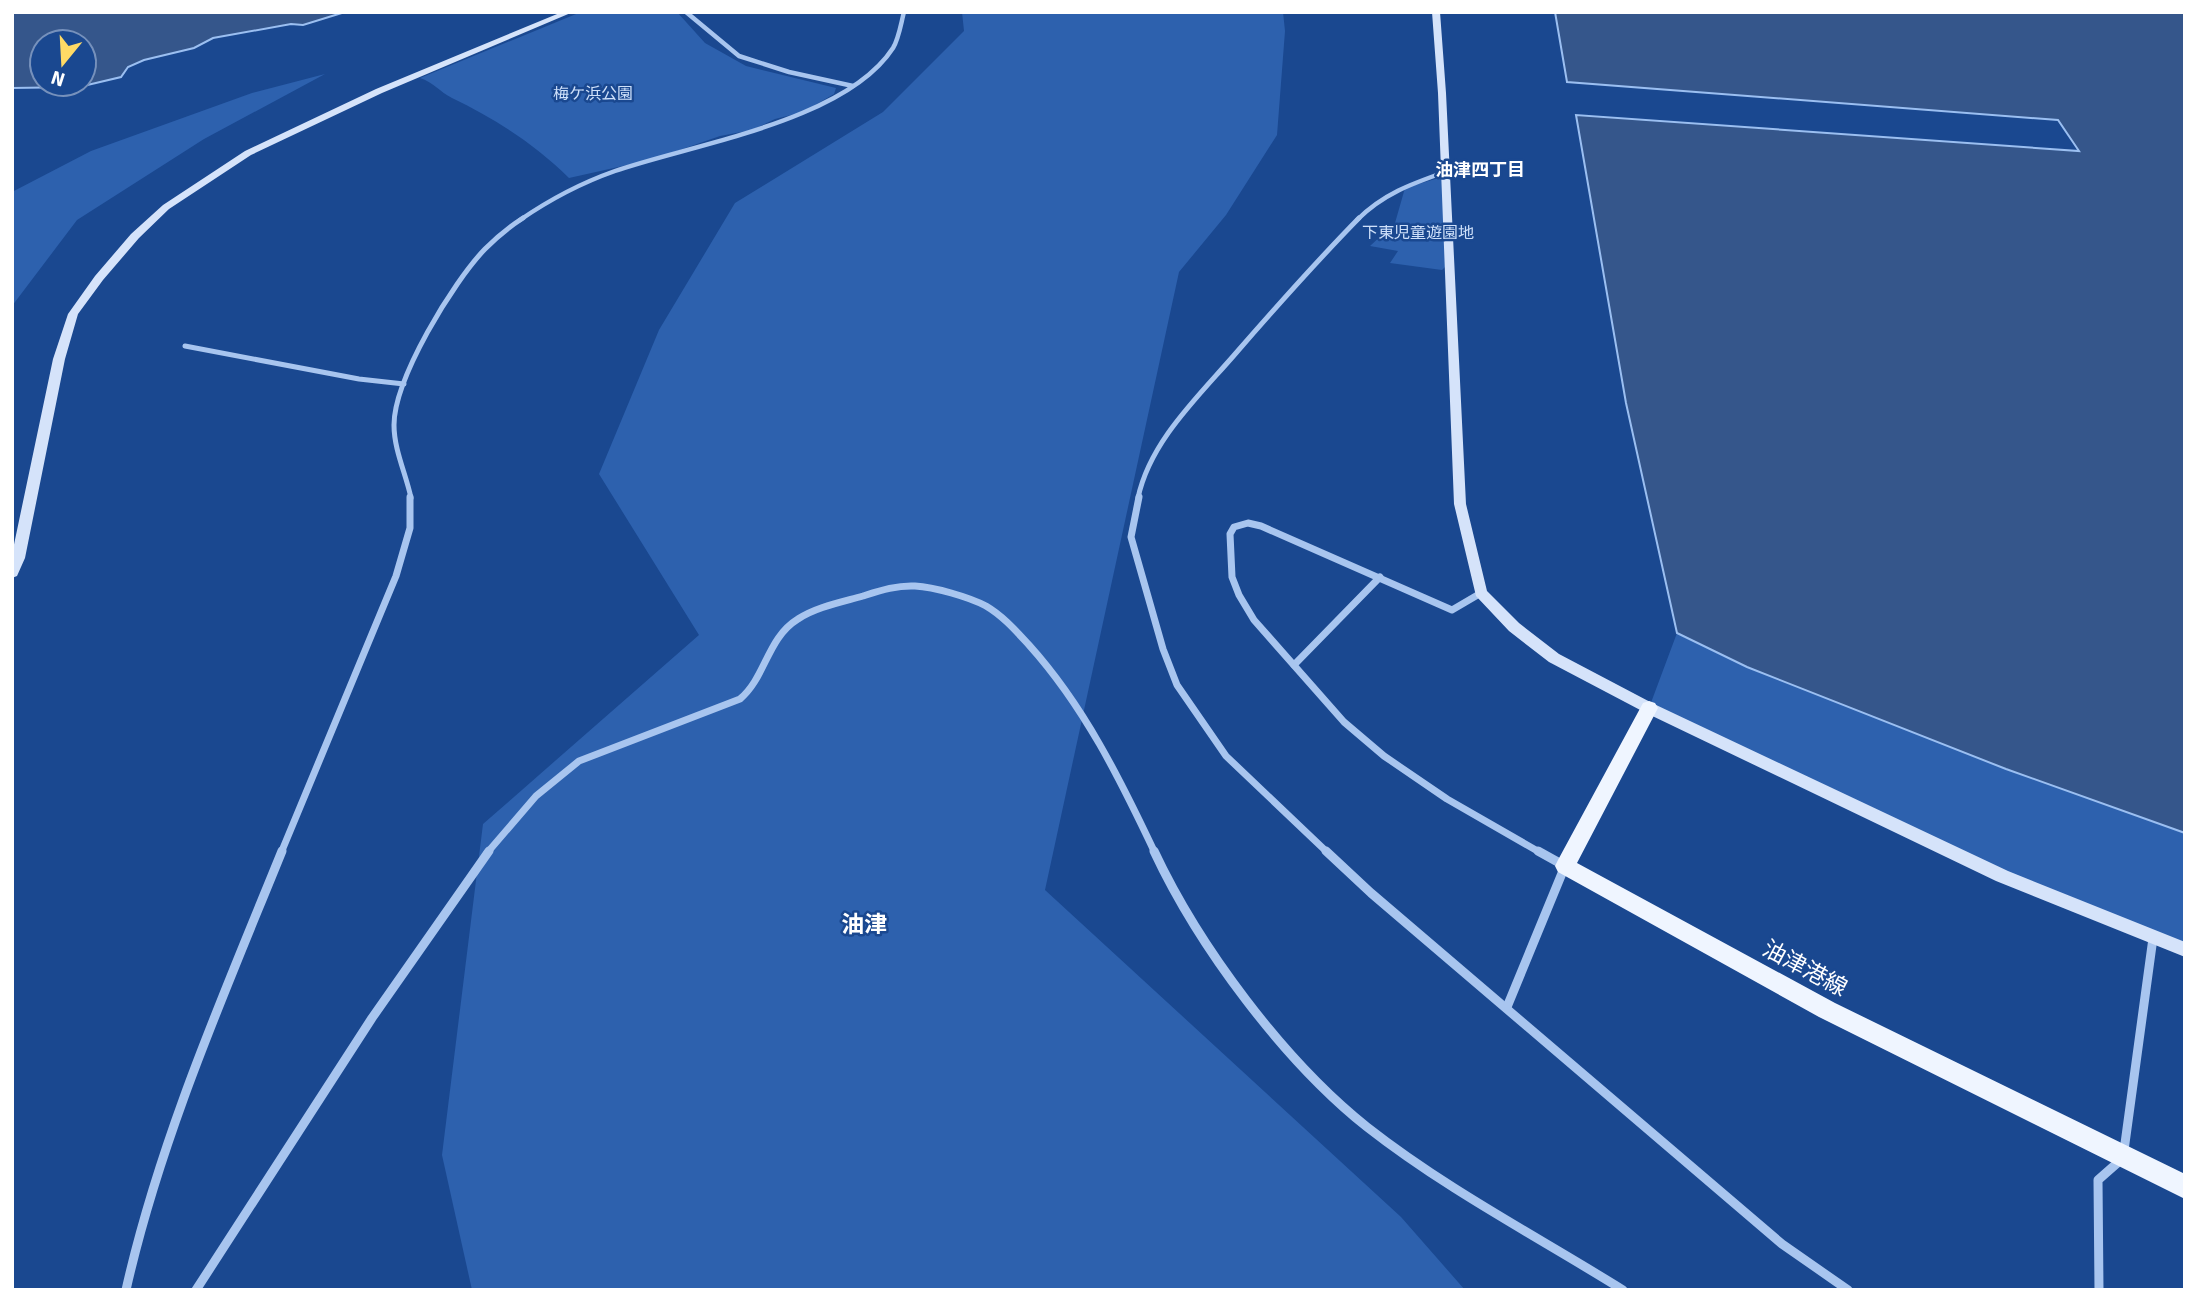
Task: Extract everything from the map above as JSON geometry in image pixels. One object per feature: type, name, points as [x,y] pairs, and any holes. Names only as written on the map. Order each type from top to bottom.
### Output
[{"type":"main road","points":[[1565,866],[1649,708]]},
{"type":"main road","name":"油津港線","points":[[1565,866],[1816,1004],[2185,1187]]},
{"type":"street","points":[[12,573],[18,558],[56,373],[73,314],[135,236],[166,207],[248,153],[379,90],[569,12]]},
{"type":"street","points":[[686,12],[739,56],[789,72],[853,86]]},
{"type":"street","points":[[126,1290],[133,1254],[151,1194],[188,1089],[234,967],[386,598],[408,535],[413,514],[410,487],[394,425],[394,411],[404,384],[465,272],[478,255],[511,228],[554,201],[610,173],[793,117],[838,96],[853,86],[888,53],[902,31],[904,12]]},
{"type":"street","points":[[1436,12],[1460,504],[1481,593],[1514,627],[1554,658],[1649,708],[2002,876],[2185,950]]},
{"type":"street","points":[[1445,172],[1405,186],[1367,210],[1311,267],[1172,427],[1142,480],[1131,537],[1163,649],[1178,685],[1197,718],[1226,756],[1371,893],[1782,1244],[1848,1290]]},
{"type":"street","points":[[185,346],[359,379],[404,384]]},
{"type":"street","points":[[1481,593],[1452,610],[1261,526],[1248,523],[1234,527],[1230,534],[1231,577],[1254,621],[1344,722],[1384,756],[1447,799],[1565,866],[1507,1007]]},
{"type":"street","points":[[1294,665],[1380,578]]},
{"type":"street","points":[[196,1290],[382,1002],[483,859],[550,782],[579,761],[740,699],[753,688],[761,675],[773,644],[785,629],[799,618],[864,595],[915,586],[970,599],[987,607],[1009,623],[1054,673],[1113,764],[1172,889],[1249,1004],[1305,1070],[1364,1125],[1409,1158],[1623,1290]]},
{"type":"street","points":[[2098,1290],[2098,1180],[2123,1158],[2153,938]]},
{"type":"green space","name":"梅ケ浜公園","points":[[581,12],[677,12],[705,43],[746,66],[836,88],[834,94],[803,112],[775,119],[752,130],[720,136],[654,159],[569,178],[543,154],[514,133],[420,78]]},
{"type":"green space","points":[[962,12],[1283,12],[1285,31],[1277,135],[1226,215],[1179,272],[1045,890],[1401,1217],[1465,1290],[472,1290],[442,1155],[483,824],[699,635],[599,474],[659,330],[735,203],[883,112],[964,31]]},
{"type":"green space","points":[[325,74],[204,139],[77,220],[12,306],[12,192],[91,151],[252,93]]},
{"type":"green space","name":"下東児童遊園地","points":[[1442,177],[1448,264],[1442,270],[1390,263],[1398,251],[1370,246],[1395,223],[1405,188]]},
{"type":"green space","points":[[1677,633],[1747,667],[2006,769],[2185,833],[2185,950],[2002,876],[1649,708]]},
{"type":"shaded area","points":[[12,12],[345,12],[303,25],[291,24],[213,38],[194,48],[144,60],[128,67],[121,77],[98,82],[98,28],[28,28],[28,88],[12,88]]},
{"type":"shaded area","points":[[1555,12],[2185,12],[2185,833],[2006,769],[1747,667],[1677,633],[1626,403],[1576,115],[2079,151],[2058,120],[1567,82]]},
{"type":"district","name":"油津四丁目","points":[[1480,170]]},
{"type":"district","name":"油津","points":[[864,924]]}]
